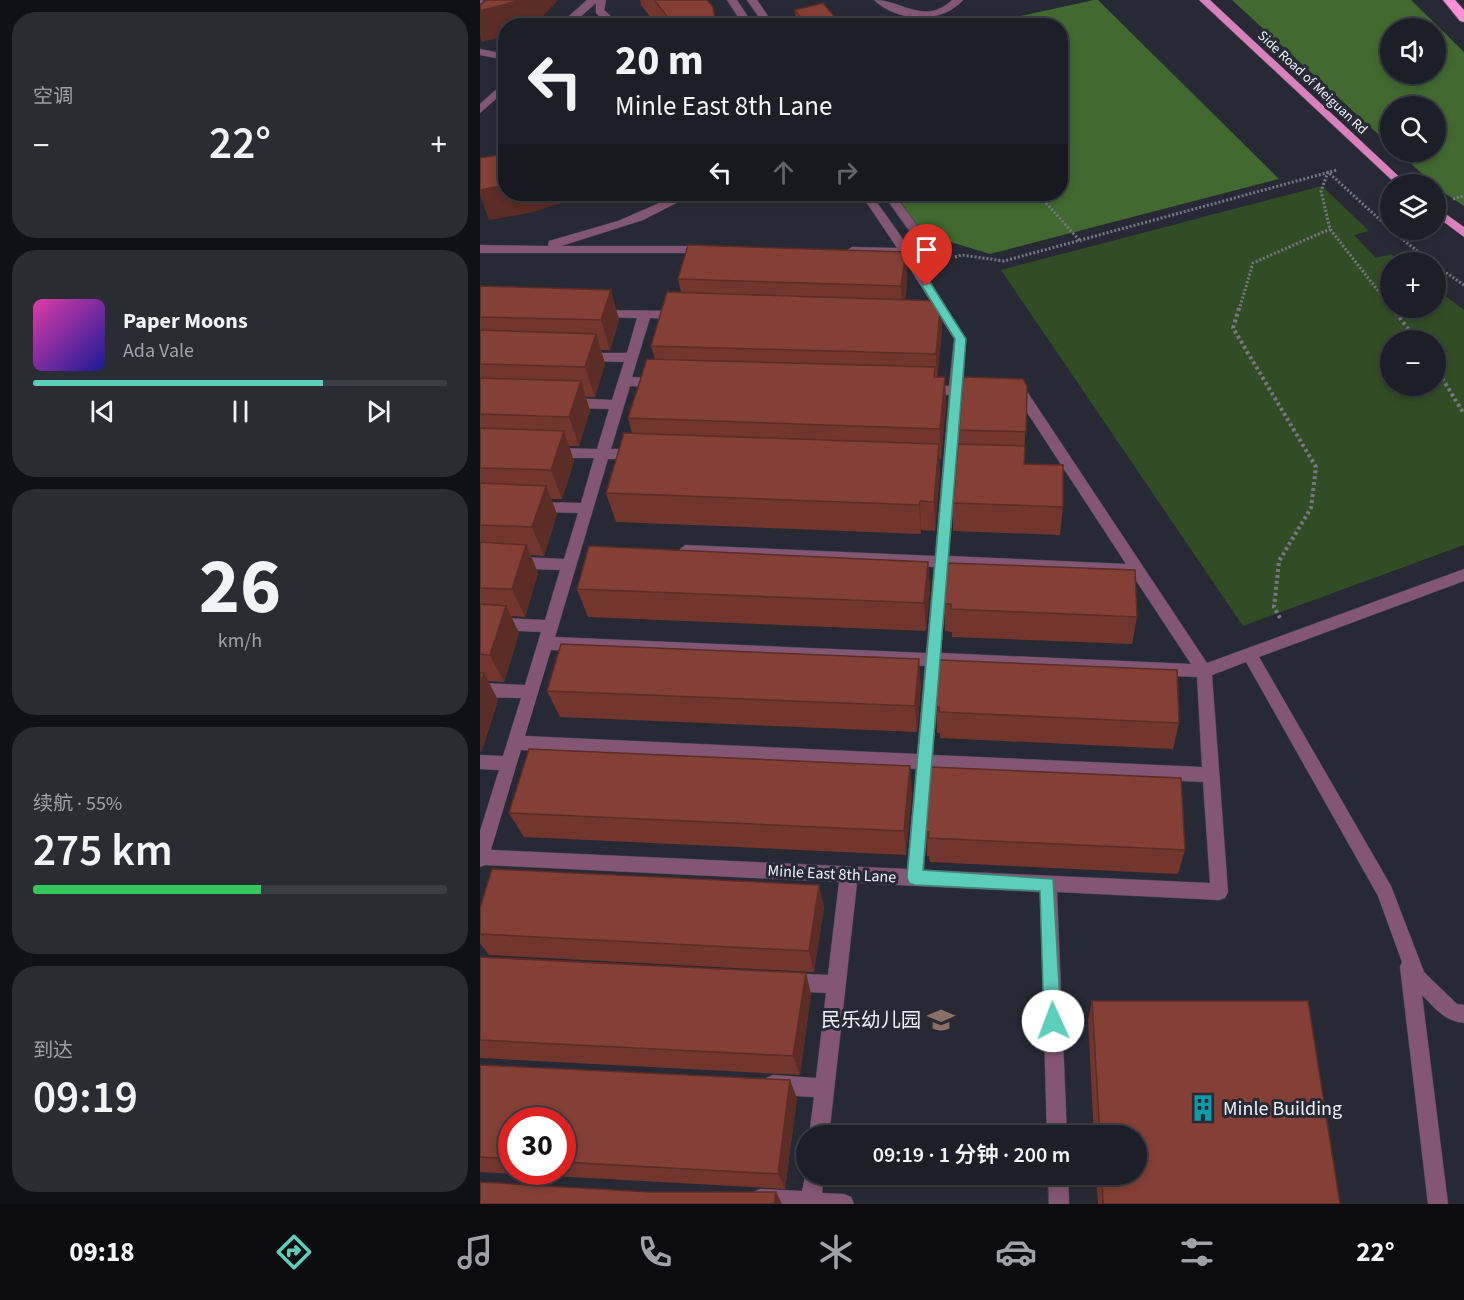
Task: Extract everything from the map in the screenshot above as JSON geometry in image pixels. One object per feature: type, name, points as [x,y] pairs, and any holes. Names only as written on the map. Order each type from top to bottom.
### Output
[{"type":"highway","points":[[1449,0],[1464,18]]},
{"type":"main road","name":"Side Road of Meiguan Rd","points":[[1204,0],[1391,174]]},
{"type":"main road","points":[[1446,219],[1464,232]]},
{"type":"street","points":[[480,3],[503,7],[510,0]]},
{"type":"street","points":[[572,18],[593,0]]},
{"type":"street","points":[[601,0],[598,11],[607,18]]},
{"type":"street","points":[[732,0],[744,18]]},
{"type":"street","points":[[752,0],[764,18]]},
{"type":"street","points":[[879,0],[897,11],[921,15],[945,10],[958,0]]},
{"type":"street","points":[[480,52],[498,55]]},
{"type":"street","points":[[480,110],[498,92]]},
{"type":"street","points":[[532,249],[599,232],[673,201]]},
{"type":"street","points":[[871,201],[906,252],[945,324],[960,339],[915,877]]},
{"type":"street","points":[[893,201],[937,261]]},
{"type":"street","points":[[480,249],[719,250]]},
{"type":"street","points":[[836,251],[906,252]]},
{"type":"street","points":[[586,312],[692,316]]},
{"type":"street","points":[[480,857],[569,565],[580,547],[586,508],[645,314]]},
{"type":"street","points":[[573,356],[632,358]]},
{"type":"street","points":[[624,381],[672,383]]},
{"type":"street","points":[[515,743],[1211,775],[1204,671],[1021,393],[908,389]]},
{"type":"street","points":[[560,403],[617,405]]},
{"type":"street","points":[[536,452],[602,455],[647,454]]},
{"type":"street","points":[[1050,469],[1072,470]]},
{"type":"street","points":[[515,506],[586,508]]},
{"type":"street","points":[[669,550],[1137,570]]},
{"type":"street","points":[[480,561],[569,565]]},
{"type":"street","points":[[545,643],[1204,671],[1464,575]]},
{"type":"street","points":[[480,624],[550,626]]},
{"type":"street","points":[[1250,655],[1385,892],[1417,978],[1453,1013],[1464,1014]]},
{"type":"street","points":[[480,690],[530,692]]},
{"type":"street","points":[[480,762],[509,763]]},
{"type":"street","name":"Minle East 8th Lane","points":[[480,857],[1219,892],[1211,775]]},
{"type":"street","points":[[820,1125],[849,874]]},
{"type":"street","points":[[1048,884],[1057,1125]]},
{"type":"street","points":[[1406,950],[1438,1204]]},
{"type":"street","points":[[765,981],[836,984]]},
{"type":"street","points":[[753,1084],[824,1088]]},
{"type":"street","points":[[811,1202],[813,1185]]},
{"type":"street","points":[[1058,1185],[1059,1204]]},
{"type":"street","points":[[740,1198],[844,1204]]},
{"type":"path","points":[[937,261],[962,255],[1004,261],[1081,242],[1337,170]]},
{"type":"path","points":[[1328,172],[1380,220]]},
{"type":"path","points":[[1328,172],[1321,190],[1330,229],[1380,293]]},
{"type":"path","points":[[1044,201],[1081,242]]},
{"type":"path","points":[[1292,640],[1274,607],[1279,561],[1311,508],[1316,467],[1233,328],[1253,263],[1330,229]]},
{"type":"path","points":[[1404,240],[1419,252]]},
{"type":"path","points":[[1446,273],[1464,285]]},
{"type":"path","points":[[1400,318],[1409,330]]},
{"type":"path","points":[[1446,384],[1464,414]]},
{"type":"green space","points":[[1098,0],[1279,179],[990,254],[931,236],[919,228],[900,201],[1068,201],[1068,18],[1012,18]]},
{"type":"green space","points":[[1232,0],[1411,0],[1429,18],[1380,18],[1380,84],[1446,84],[1446,34],[1464,52],[1464,206],[1446,194],[1446,174],[1422,174],[1409,162],[1446,162],[1446,96],[1380,96],[1380,136]]},
{"type":"green space","points":[[1322,186],[1369,231],[1354,235],[1376,258],[1380,257],[1380,318],[1446,318],[1446,296],[1464,310],[1464,545],[1243,626],[1001,270]]},
{"type":"building","points":[[486,0],[521,0],[480,11],[480,5]]},
{"type":"building","points":[[654,0],[707,0],[713,7],[715,18],[666,18]]},
{"type":"building","points":[[823,3],[835,18],[801,18],[795,10]]},
{"type":"building","points":[[498,155],[498,187],[480,190],[480,158]]},
{"type":"building","points":[[688,245],[906,252],[901,286],[678,279]]},
{"type":"building","points":[[480,286],[611,290],[601,320],[480,317]]},
{"type":"building","points":[[667,292],[941,301],[936,354],[651,346]]},
{"type":"building","points":[[480,330],[596,334],[585,367],[480,364]]},
{"type":"building","points":[[647,359],[935,367],[934,377],[945,377],[940,429],[628,418]]},
{"type":"building","points":[[963,377],[1023,379],[1027,386],[1026,432],[959,430]]},
{"type":"building","points":[[480,378],[581,381],[569,417],[480,414]]},
{"type":"building","points":[[480,428],[564,431],[551,470],[480,468]]},
{"type":"building","points":[[624,433],[939,444],[934,502],[920,501],[919,505],[606,493]]},
{"type":"building","points":[[958,444],[1025,446],[1024,464],[1063,465],[1063,507],[953,503]]},
{"type":"building","points":[[480,483],[546,486],[532,527],[480,525]]},
{"type":"building","points":[[480,542],[526,545],[512,589],[480,588]]},
{"type":"building","points":[[589,546],[928,562],[924,603],[577,589]]},
{"type":"building","points":[[948,563],[1135,570],[1137,617],[951,609],[951,604],[944,604]]},
{"type":"building","points":[[480,604],[506,606],[490,655],[480,654]]},
{"type":"building","points":[[561,644],[919,659],[915,706],[547,691]]},
{"type":"building","points":[[940,660],[1177,670],[1179,723],[939,712],[939,707],[936,707]]},
{"type":"building","points":[[529,749],[910,766],[904,831],[509,813]]},
{"type":"building","points":[[931,767],[1181,778],[1185,850],[928,838],[929,832],[926,832]]},
{"type":"building","points":[[492,869],[819,885],[809,951],[480,934],[480,908]]},
{"type":"building","points":[[480,957],[806,973],[793,1056],[480,1040]]},
{"type":"building","points":[[1092,1001],[1308,1001],[1340,1204],[1103,1204],[1102,1185],[1147,1185],[1147,1125],[1099,1125]]},
{"type":"building","points":[[480,1065],[790,1080],[778,1174],[576,1163],[576,1107],[498,1107],[498,1158],[480,1157]]},
{"type":"building","points":[[480,1182],[498,1183],[498,1185],[649,1192],[776,1192],[774,1204],[480,1204]]},
{"type":"place","name":"民乐幼儿园","points":[[941,1020]]},
{"type":"place","name":"Minle Building","points":[[1203,1108]]},
{"type":"route","points":[[927,286],[960,339],[915,877],[1048,884],[1053,1021]]}]
